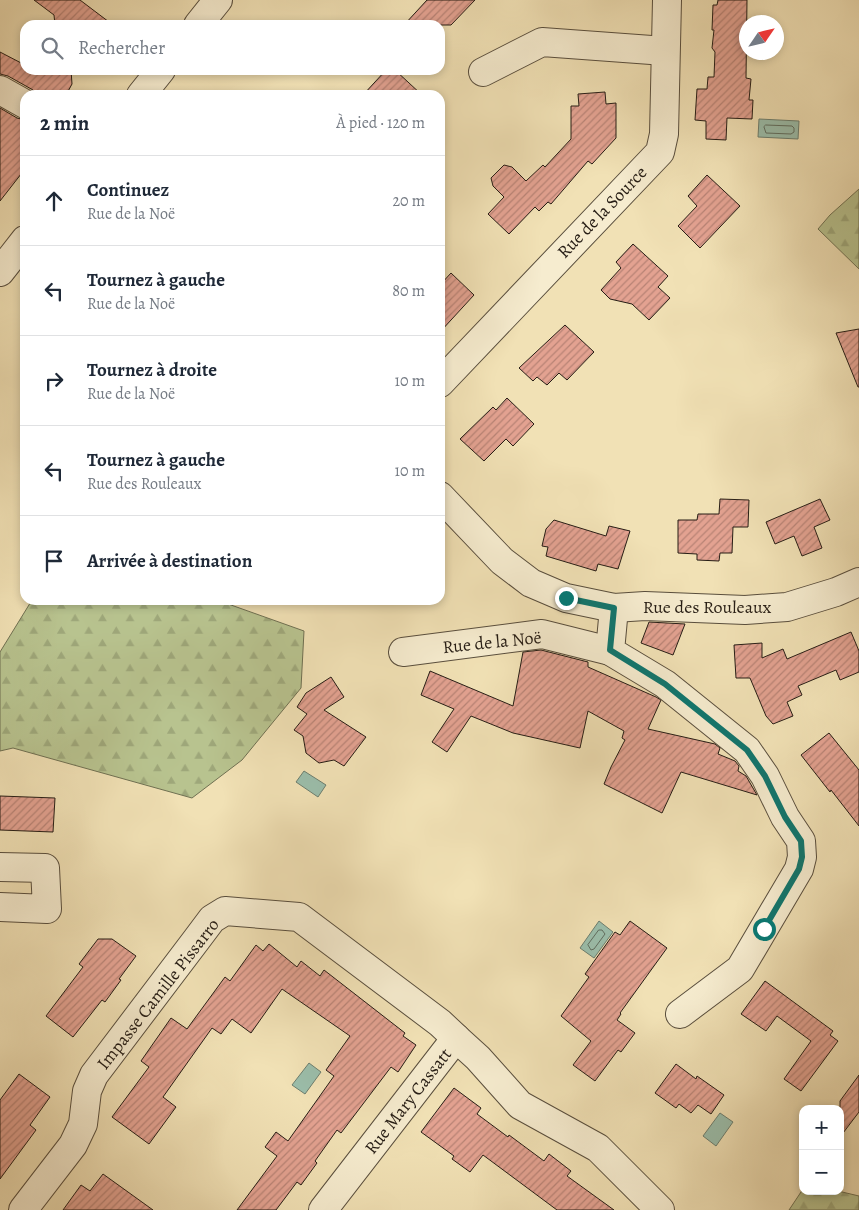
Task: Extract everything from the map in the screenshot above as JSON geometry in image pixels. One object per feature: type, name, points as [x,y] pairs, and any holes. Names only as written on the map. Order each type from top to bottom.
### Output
[{"type":"street","points":[[202,20],[218,0]]},
{"type":"street","name":"Rue de la Source","points":[[445,378],[660,152],[664,134],[666,0]]},
{"type":"street","points":[[482,72],[542,42],[665,51]]},
{"type":"street","points":[[145,90],[157,75]]},
{"type":"street","points":[[0,90],[20,101]]},
{"type":"street","points":[[0,272],[20,246]]},
{"type":"street","name":"Rue des Rouleaux","points":[[445,501],[502,561],[531,583],[566,598],[614,608],[645,606],[746,610],[787,606],[836,592],[859,582]]},
{"type":"street","points":[[610,650],[614,608]]},
{"type":"street","name":"Rue de la Noë","points":[[403,652],[542,634],[610,650],[665,684],[747,750],[765,776],[785,817],[801,841],[802,857],[799,869],[740,969],[680,1014]]},
{"type":"street","points":[[0,866],[46,868],[46,909],[0,907]]},
{"type":"street","name":"Impasse Camille Pissarro","points":[[22,1210],[73,1145],[83,1124],[87,1091],[94,1075],[196,938],[212,919],[225,912],[299,917],[440,1023],[456,1038]]},
{"type":"street","name":"Rue Mary Cassatt","points":[[323,1210],[456,1038],[478,1058],[520,1105],[598,1148],[660,1210]]},
{"type":"green space","points":[[859,189],[859,269],[818,229],[830,215]]},
{"type":"green space","points":[[29,605],[231,605],[304,631],[301,688],[242,760],[192,798],[13,748],[0,751],[0,652]]},
{"type":"green space","points":[[844,1192],[859,1196],[859,1210],[789,1210],[799,1195],[844,1195]]},
{"type":"water","points":[[759,119],[799,121],[798,139],[758,137]]},
{"type":"water","points":[[304,771],[326,785],[318,797],[296,782]]},
{"type":"water","points":[[599,921],[613,932],[594,958],[580,948]]},
{"type":"water","points":[[309,1063],[321,1072],[305,1094],[292,1085]]},
{"type":"water","points":[[720,1113],[733,1122],[716,1146],[703,1136]]},
{"type":"building","points":[[34,0],[80,0],[106,20],[54,20],[54,15]]},
{"type":"building","points":[[427,0],[475,0],[451,25],[445,25],[445,20],[409,20]]},
{"type":"building","points":[[718,0],[747,0],[747,15],[739,15],[739,60],[746,60],[746,78],[751,79],[749,100],[753,100],[752,119],[727,118],[726,140],[706,139],[706,121],[695,120],[697,89],[707,89],[708,77],[714,77],[715,52],[712,48],[714,30],[712,30],[713,5],[717,5]]},
{"type":"building","points":[[0,52],[20,62],[20,75],[71,75],[72,84],[69,90],[33,90],[8,76],[0,74]]},
{"type":"building","points":[[381,75],[400,75],[417,90],[368,90]]},
{"type":"building","points":[[605,92],[606,104],[616,103],[616,138],[592,164],[588,161],[551,204],[548,202],[539,211],[535,207],[509,234],[488,214],[504,197],[493,186],[491,178],[504,165],[512,167],[526,181],[543,165],[545,167],[571,139],[571,106],[579,106],[578,94]]},
{"type":"building","points":[[0,108],[20,119],[20,175],[0,201]]},
{"type":"building","points":[[707,175],[740,206],[700,248],[678,226],[697,206],[688,196]]},
{"type":"building","points":[[633,244],[668,276],[658,287],[670,298],[649,320],[632,304],[610,299],[601,290],[621,268],[616,262]]},
{"type":"building","points":[[451,273],[474,295],[445,327],[445,280]]},
{"type":"building","points":[[565,325],[594,352],[567,380],[559,373],[547,385],[537,377],[533,381],[519,368]]},
{"type":"building","points":[[859,329],[859,387],[858,387],[836,333]]},
{"type":"building","points":[[507,398],[534,424],[513,446],[506,439],[484,461],[460,439],[493,407],[496,410]]},
{"type":"building","points":[[720,499],[749,500],[748,527],[733,527],[732,553],[720,553],[719,561],[697,560],[697,554],[678,553],[678,520],[697,520],[698,514],[719,514]]},
{"type":"building","points":[[820,499],[830,520],[814,527],[822,548],[802,556],[794,536],[775,544],[766,522]]},
{"type":"building","points":[[554,520],[606,536],[609,526],[630,531],[618,569],[598,564],[596,571],[546,556],[548,547],[542,546],[546,529]]},
{"type":"building","points":[[649,622],[685,624],[673,655],[641,643]]},
{"type":"building","points":[[851,632],[859,651],[859,672],[840,680],[836,670],[798,686],[802,695],[787,702],[793,716],[773,724],[766,716],[750,678],[736,678],[734,645],[762,643],[762,658],[783,649],[787,659]]},
{"type":"building","points":[[541,650],[588,662],[588,667],[661,700],[648,729],[715,744],[720,748],[718,754],[735,761],[739,766],[738,771],[746,776],[757,795],[681,772],[662,813],[604,784],[625,740],[622,738],[624,731],[588,711],[580,748],[513,733],[471,716],[447,752],[432,742],[454,709],[421,695],[430,671],[513,706],[523,652]]},
{"type":"building","points":[[331,677],[344,697],[324,710],[366,737],[344,766],[334,760],[319,763],[306,753],[303,736],[294,730],[307,714],[297,707],[306,693]]},
{"type":"building","points":[[829,733],[859,770],[859,826],[801,755]]},
{"type":"building","points":[[0,796],[55,798],[53,832],[0,830]]},
{"type":"building","points":[[630,921],[667,948],[620,1013],[617,1020],[635,1033],[621,1052],[618,1050],[595,1081],[573,1065],[591,1041],[561,1016],[589,977],[585,974],[615,932],[620,935]]},
{"type":"building","points":[[98,939],[112,939],[136,956],[105,1002],[102,1000],[73,1037],[46,1016],[83,967],[79,964]]},
{"type":"building","points":[[269,944],[297,967],[301,961],[320,976],[324,970],[405,1033],[403,1036],[416,1045],[398,1072],[391,1067],[341,1133],[337,1130],[301,1185],[297,1182],[276,1210],[237,1210],[277,1156],[265,1147],[276,1132],[288,1141],[334,1076],[326,1070],[350,1036],[282,989],[251,1033],[232,1019],[221,1034],[212,1028],[163,1097],[176,1107],[149,1144],[112,1117],[149,1067],[141,1061],[171,1018],[187,1029],[225,977],[230,981],[256,945],[263,951]]},
{"type":"building","points":[[765,981],[833,1031],[830,1035],[838,1041],[801,1091],[784,1079],[811,1041],[777,1016],[766,1031],[741,1014]]},
{"type":"building","points":[[676,1064],[696,1079],[697,1076],[724,1095],[711,1114],[698,1105],[691,1113],[679,1104],[676,1108],[655,1093]]},
{"type":"building","points":[[19,1074],[50,1097],[30,1125],[36,1130],[0,1179],[0,1100]]},
{"type":"building","points":[[859,1075],[859,1112],[844,1132],[844,1105],[840,1105],[840,1101]]},
{"type":"building","points":[[454,1088],[481,1108],[477,1114],[544,1161],[549,1154],[571,1171],[567,1176],[614,1210],[557,1210],[483,1155],[470,1172],[452,1159],[454,1156],[421,1132]]},
{"type":"building","points":[[103,1174],[153,1210],[63,1210],[81,1185],[90,1191]]},
{"type":"route","points":[[566,598],[614,608],[610,650],[665,684],[747,750],[765,776],[785,817],[801,841],[802,857],[799,869],[764,929]]}]
